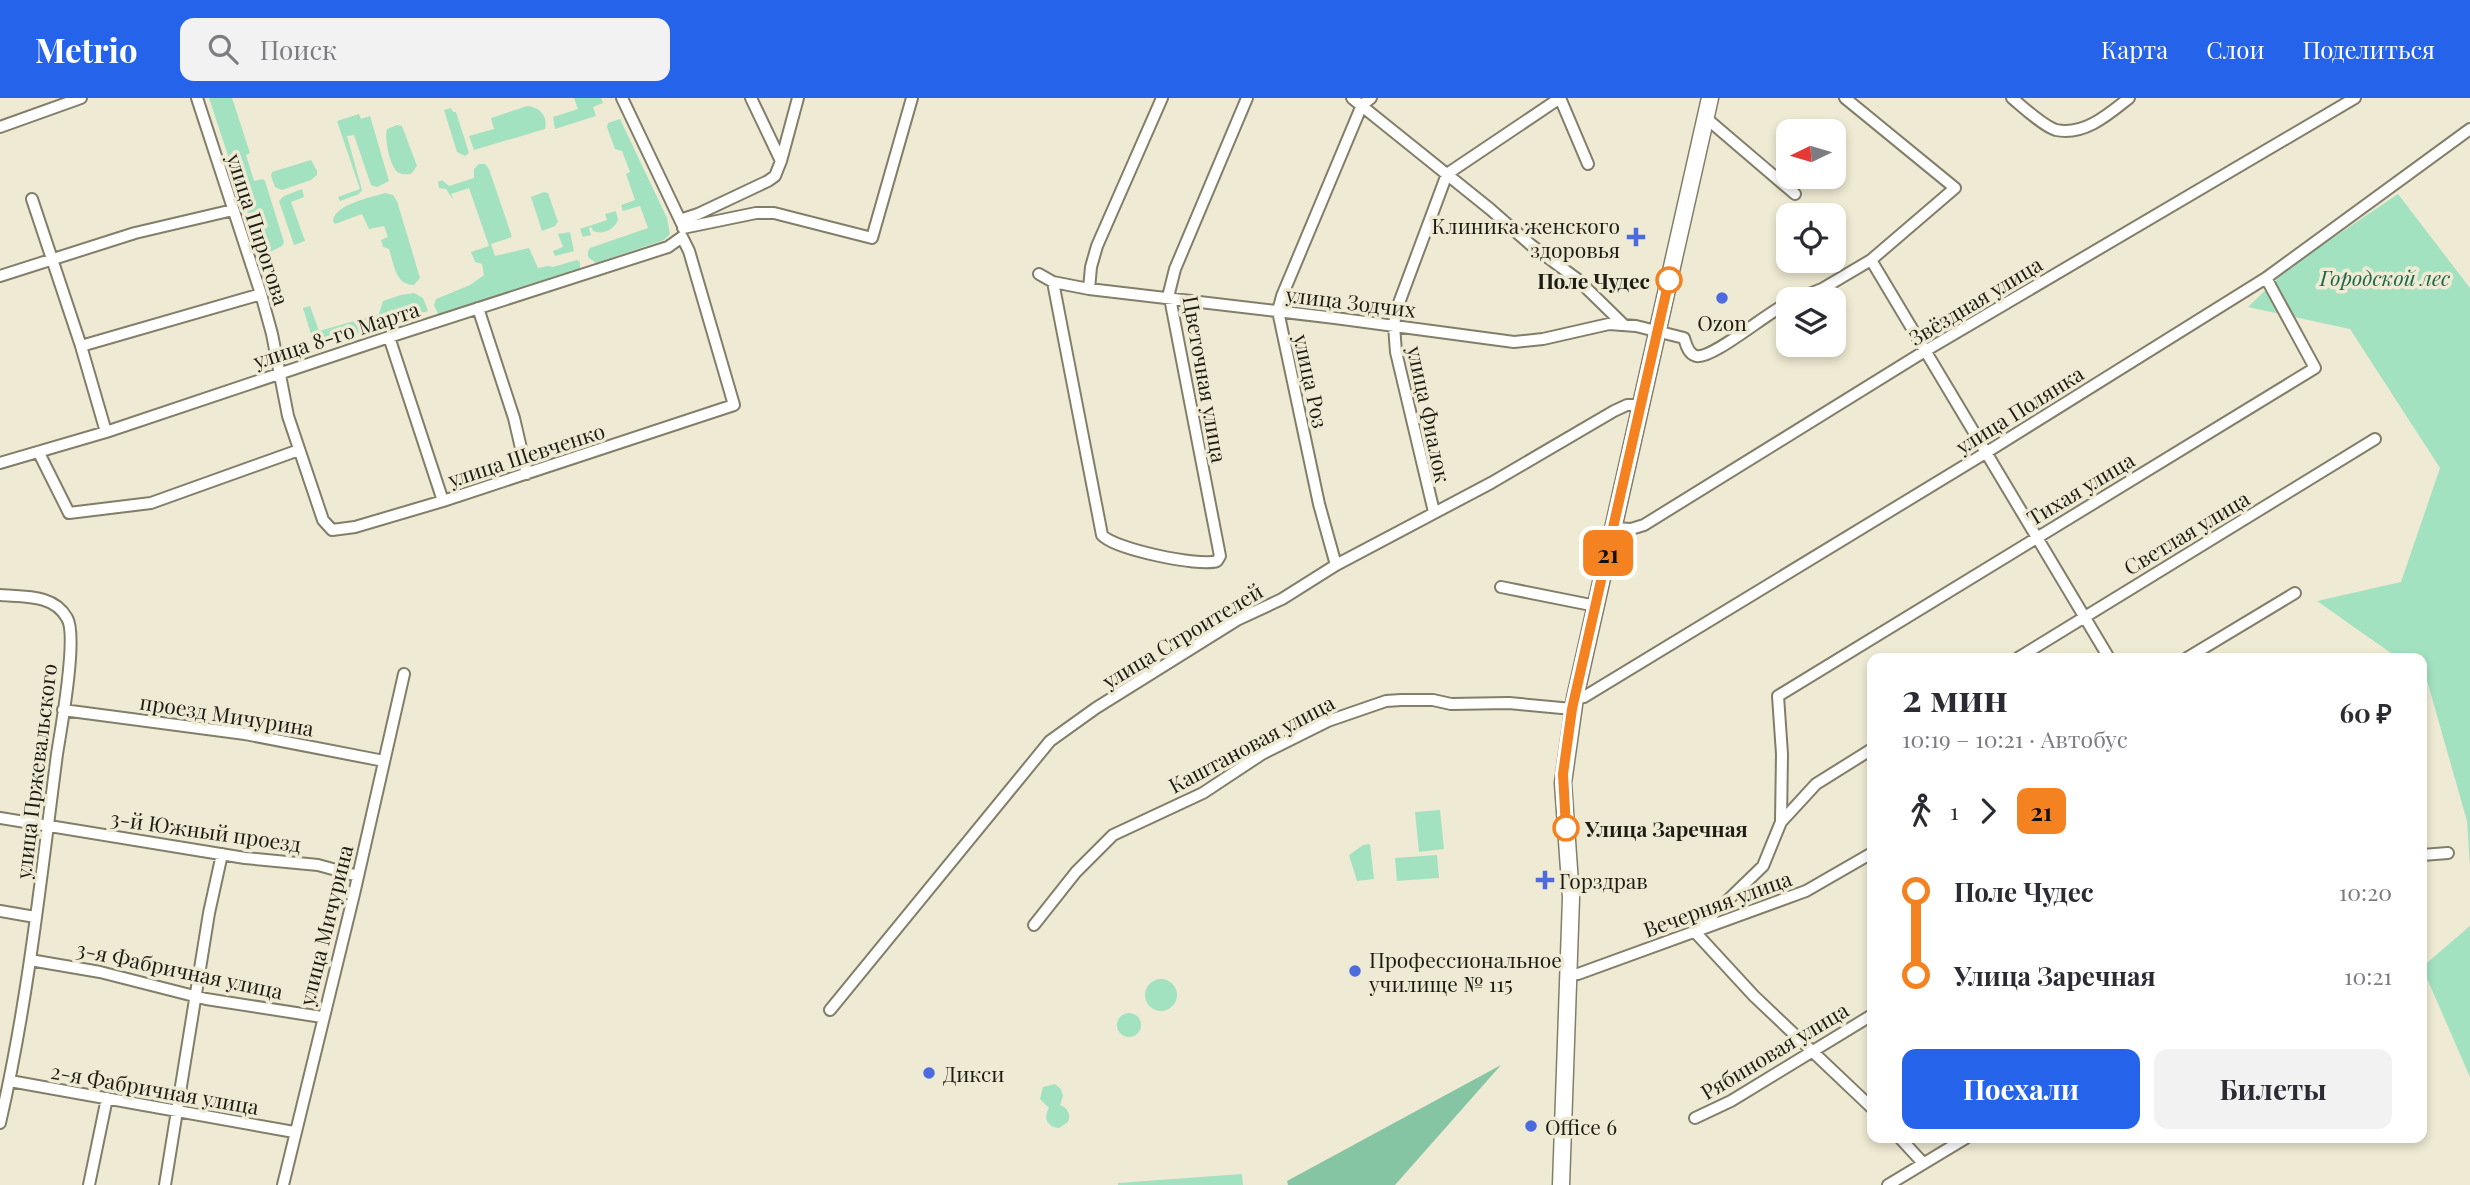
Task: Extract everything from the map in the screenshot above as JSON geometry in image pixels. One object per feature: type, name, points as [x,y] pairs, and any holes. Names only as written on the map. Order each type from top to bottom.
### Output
[{"type":"main road","points":[[1561,1185],[1571,898],[1562,792],[1565,755],[1573,703],[1710,98]]},
{"type":"street","points":[[0,127],[81,98]]},
{"type":"street","name":"улица Пирогова","points":[[197,98],[261,294],[272,334],[286,408],[328,528]]},
{"type":"street","points":[[622,98],[681,228]]},
{"type":"street","points":[[751,98],[780,161]]},
{"type":"street","points":[[681,228],[775,176],[799,98]]},
{"type":"street","points":[[681,228],[756,213],[774,213],[872,238],[912,98]]},
{"type":"street","points":[[1089,289],[1097,246],[1162,98]]},
{"type":"street","name":"Цветочная улица","points":[[1053,282],[1102,535],[1110,541],[1171,558],[1213,562],[1219,559],[1169,299],[1175,269],[1247,98]]},
{"type":"street","points":[[1352,98],[1367,101],[1447,174],[1531,245],[1577,279],[1624,325]]},
{"type":"street","points":[[1447,174],[1560,98],[1588,164]]},
{"type":"street","points":[[1825,287],[1871,260],[1955,188],[1845,98]]},
{"type":"street","points":[[2012,98],[2056,130],[2086,128],[2129,98]]},
{"type":"street","name":"Звёздная улица","points":[[1614,528],[1631,529],[1644,525],[1925,351],[2355,98]]},
{"type":"street","name":"улица Роз","points":[[1336,565],[1319,504],[1278,311],[1282,296],[1367,101]]},
{"type":"street","points":[[1706,118],[1795,194]]},
{"type":"street","name":"улица Полянка","points":[[1573,703],[1987,452],[2266,278],[2470,129]]},
{"type":"street","name":"улица Фиалок","points":[[1434,512],[1396,352],[1394,326],[1407,279],[1447,174]]},
{"type":"street","points":[[32,200],[81,346],[106,432]]},
{"type":"street","points":[[0,276],[135,233],[233,210]]},
{"type":"street","name":"улица 8-го Марта","points":[[0,463],[106,432],[668,247],[681,228]]},
{"type":"street","name":"улица Шевченко","points":[[328,528],[337,531],[348,529],[443,501],[734,405],[681,228]]},
{"type":"street","points":[[1871,260],[2106,653]]},
{"type":"street","name":"улица Зодчих","points":[[1039,274],[1053,282],[1089,289],[1520,342],[1603,325],[1624,325],[1684,338],[1690,353],[1700,356],[1721,346],[1776,311]]},
{"type":"street","name":"Тихая улица","points":[[1781,822],[1782,754],[1778,696],[2315,368],[2266,278]]},
{"type":"street","points":[[81,346],[261,294]]},
{"type":"street","points":[[478,308],[514,418],[527,474]]},
{"type":"street","points":[[389,337],[443,501]]},
{"type":"street","name":"улица Строителей","points":[[830,1010],[1050,741],[1245,615],[1282,599],[1336,565],[1491,483],[1614,411],[1627,405],[1642,405]]},
{"type":"street","name":"Светлая улица","points":[[2026,653],[2375,439]]},
{"type":"street","points":[[40,453],[69,513],[151,502],[299,450]]},
{"type":"street","points":[[1502,587],[1596,606]]},
{"type":"street","points":[[2195,653],[2295,593]]},
{"type":"street","name":"улица Пржевальского","points":[[0,595],[50,601],[65,614],[72,629],[30,960]]},
{"type":"street","name":"улица Мичурина","points":[[283,1185],[404,674]]},
{"type":"street","name":"Каштановая улица","points":[[1034,925],[1076,872],[1113,835],[1203,793],[1262,754],[1328,721],[1386,701],[1433,700],[1451,704],[1573,703]]},
{"type":"street","name":"проезд Мичурина","points":[[63,710],[245,734],[384,761]]},
{"type":"street","points":[[1867,752],[1816,784],[1781,822],[1763,866],[1695,932],[1754,996],[1867,1103]]},
{"type":"street","name":"3-й Южный проезд","points":[[0,818],[222,853],[318,865],[358,876]]},
{"type":"street","points":[[165,1185],[209,913],[222,853]]},
{"type":"street","points":[[2427,855],[2448,853]]},
{"type":"street","name":"Вечерняя улица","points":[[1569,975],[1806,891],[1867,856]]},
{"type":"street","points":[[0,911],[35,918]]},
{"type":"street","points":[[0,1123],[10,1081],[30,960]]},
{"type":"street","name":"3-я Фабричная улица","points":[[30,960],[93,970],[196,996],[322,1017]]},
{"type":"street","name":"Рябиновая улица","points":[[1695,1118],[1731,1101],[1867,1017]]},
{"type":"street","name":"2-я Фабричная улица","points":[[10,1081],[294,1132]]},
{"type":"street","points":[[89,1185],[107,1098]]},
{"type":"street","points":[[1905,1143],[1923,1163]]},
{"type":"street","points":[[1888,1185],[1957,1143]]},
{"type":"green space","points":[[209,98],[232,98],[250,153],[246,155],[254,181],[265,181],[284,242],[282,246],[268,253],[272,270],[267,274]]},
{"type":"green space","points":[[574,98],[601,98],[603,103],[593,107],[596,116],[555,129],[553,117],[578,109]]},
{"type":"green space","points":[[527,106],[542,113],[545,129],[474,150],[469,136],[494,129],[491,118]]},
{"type":"green space","points":[[451,108],[456,112],[469,153],[465,156],[457,152],[444,110]]},
{"type":"green space","points":[[359,114],[361,119],[370,116],[389,181],[377,187],[371,185],[354,135],[347,136],[362,190],[359,194],[340,201],[338,197],[360,189],[337,121]]},
{"type":"green space","points":[[620,119],[667,218],[670,234],[664,240],[596,263],[588,257],[590,248],[648,228],[640,206],[623,211],[621,205],[635,200],[626,174],[630,172],[622,151],[615,149],[607,127],[608,123]]},
{"type":"green space","points":[[402,126],[417,166],[411,174],[399,173],[388,153],[387,129]]},
{"type":"green space","points":[[311,160],[317,175],[311,180],[282,190],[275,187],[272,172]]},
{"type":"green space","points":[[479,164],[485,164],[489,169],[512,237],[491,244],[495,256],[529,248],[538,268],[577,260],[580,262],[580,269],[438,314],[434,305],[436,299],[470,285],[484,275],[482,264],[475,262],[471,252],[489,246],[469,188],[451,194],[454,201],[446,189],[439,188],[438,182],[442,180],[449,186],[474,178],[474,169]]},
{"type":"green space","points":[[302,189],[304,197],[291,202],[305,241],[294,245],[279,201],[284,196]]},
{"type":"green space","points":[[385,193],[393,195],[397,201],[420,278],[414,285],[399,278],[389,249],[383,247],[381,240],[388,237],[384,226],[369,229],[362,214],[335,224],[333,221],[335,215],[346,206]]},
{"type":"green space","points":[[548,193],[558,222],[542,231],[531,197]]},
{"type":"green space","name":"Городской лес","points":[[2398,194],[2470,288],[2470,866],[2467,821],[2427,681],[2427,653],[2391,653],[2317,601],[2401,582],[2440,468],[2350,329],[2248,307],[2291,266]]},
{"type":"green space","points":[[616,211],[618,220],[611,229],[597,232],[591,227],[591,235],[583,237],[580,229],[607,220],[605,214]]},
{"type":"green space","points":[[570,232],[574,251],[555,256],[553,251],[563,247],[558,234]]},
{"type":"green space","points":[[414,293],[423,298],[428,311],[315,347],[303,308],[310,306],[319,331],[379,314],[383,301]]},
{"type":"green space","points":[[1440,810],[1444,849],[1419,852],[1415,812]]},
{"type":"green space","points":[[1370,844],[1374,879],[1357,881],[1349,855],[1363,845]]},
{"type":"green space","points":[[1437,855],[1439,878],[1397,881],[1395,858]]},
{"type":"green space","points":[[2470,926],[2470,1077],[2427,978],[2427,963]]},
{"type":"green space","points":[[1161,979],[1173,983],[1177,995],[1173,1007],[1161,1011],[1149,1007],[1145,995],[1149,983]]},
{"type":"green space","points":[[1129,1013],[1140,1020],[1141,1025],[1134,1036],[1129,1037],[1118,1030],[1117,1025],[1124,1014]]},
{"type":"green space","points":[[1501,1065],[1395,1185],[1288,1185],[1287,1181]]},
{"type":"green space","points":[[1055,1084],[1061,1089],[1063,1096],[1060,1105],[1069,1114],[1068,1122],[1059,1128],[1047,1121],[1049,1108],[1040,1099],[1043,1087]]},
{"type":"green space","points":[[1242,1174],[1243,1185],[1118,1185],[1118,1183]]},
{"type":"bus line","name":"21","points":[[1566,828],[1562,792],[1572,709],[1669,280]]},
{"type":"place","name":"Клиника женского здоровья","points":[[1636,237]]},
{"type":"place","name":"Поле Чудес","points":[[1669,280]]},
{"type":"place","name":"Ozon","points":[[1722,298]]},
{"type":"place","name":"Улица Заречная","points":[[1566,828]]},
{"type":"place","name":"Горздрав","points":[[1545,880]]},
{"type":"place","name":"Профессиональное училище № 115","points":[[1355,971]]},
{"type":"place","name":"Дикси","points":[[929,1073]]},
{"type":"place","name":"Office 6","points":[[1531,1126]]}]
